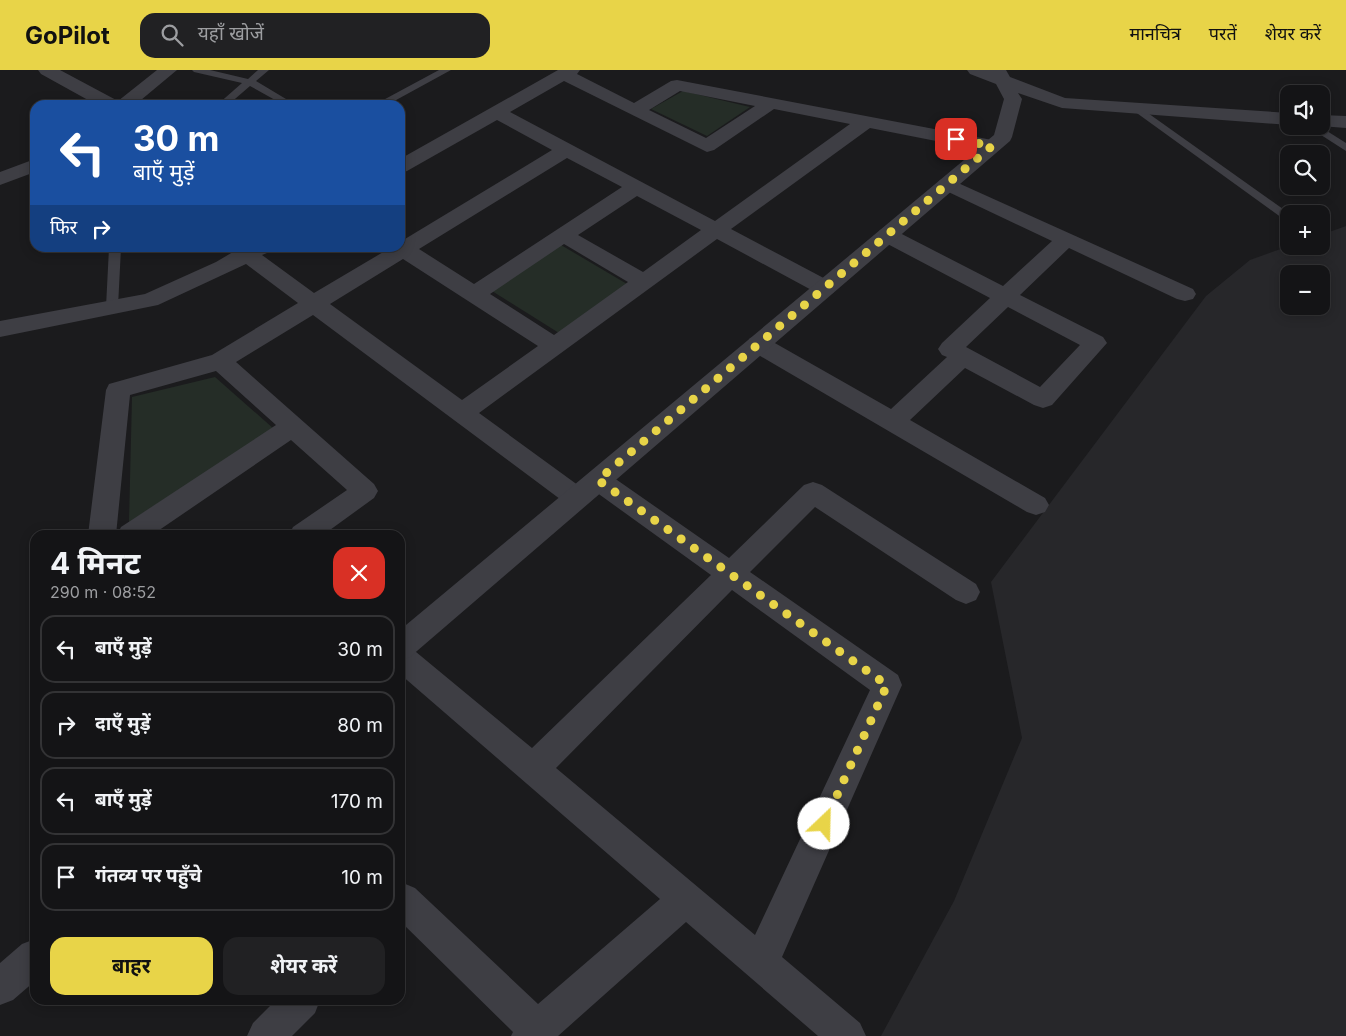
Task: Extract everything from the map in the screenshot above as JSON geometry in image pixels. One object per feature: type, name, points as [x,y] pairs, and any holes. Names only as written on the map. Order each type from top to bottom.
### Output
[{"type":"street","points":[[47,70],[102,100]]},
{"type":"street","points":[[130,100],[168,70]]},
{"type":"street","points":[[976,70],[999,75],[1062,103],[1280,118]]},
{"type":"street","points":[[405,164],[567,72],[635,110],[707,146],[771,103]]},
{"type":"street","points":[[405,644],[1003,137],[1012,99],[999,75]]},
{"type":"street","points":[[635,110],[677,85],[992,146]]},
{"type":"street","points":[[496,112],[825,288]]},
{"type":"street","points":[[462,414],[867,121]]},
{"type":"street","points":[[1330,121],[1346,122]]},
{"type":"street","points":[[405,248],[566,150]]},
{"type":"street","points":[[0,179],[30,167]]},
{"type":"street","points":[[947,184],[1185,294]]},
{"type":"street","points":[[474,294],[636,187]]},
{"type":"street","points":[[562,235],[644,282]]},
{"type":"street","points":[[887,235],[1006,296],[1095,343],[1043,399],[950,349],[1006,296],[1066,239]]},
{"type":"street","points":[[405,250],[555,346]]},
{"type":"street","points":[[0,329],[150,300],[224,267],[250,252]]},
{"type":"street","points":[[253,252],[313,304],[462,414],[730,574],[887,685],[761,962]]},
{"type":"street","points":[[103,530],[118,390],[220,361],[398,252]]},
{"type":"street","points":[[758,344],[1036,505]]},
{"type":"street","points":[[893,422],[963,356]]},
{"type":"street","points":[[220,361],[365,490],[310,530]]},
{"type":"street","points":[[138,530],[293,426]]},
{"type":"street","points":[[533,769],[812,492],[966,592]]},
{"type":"street","points":[[405,660],[847,1036]]},
{"type":"street","points":[[405,902],[534,1033],[686,899]]},
{"type":"street","points":[[0,987],[30,961]]},
{"type":"street","points":[[266,1036],[297,1005]]},
{"type":"lane","points":[[197,70],[250,82],[282,100]]},
{"type":"lane","points":[[228,100],[264,70]]},
{"type":"lane","points":[[389,100],[446,70]]},
{"type":"lane","points":[[1138,109],[1280,212]]},
{"type":"lane","points":[[1326,135],[1346,148]]},
{"type":"lane","points":[[112,307],[115,252]]},
{"type":"shaded area","points":[[683,91],[750,107],[707,136],[651,109]]},
{"type":"shaded area","points":[[1346,226],[1346,1036],[881,1036],[954,901],[1022,738],[991,582],[1206,296],[1250,260],[1280,249],[1280,255],[1330,255],[1330,232]]},
{"type":"shaded area","points":[[561,245],[627,284],[559,333],[492,291]]},
{"type":"shaded area","points":[[215,377],[274,429],[129,522],[132,397]]},
{"type":"route","points":[[824,824],[887,685],[598,480],[992,146],[956,139]]}]
